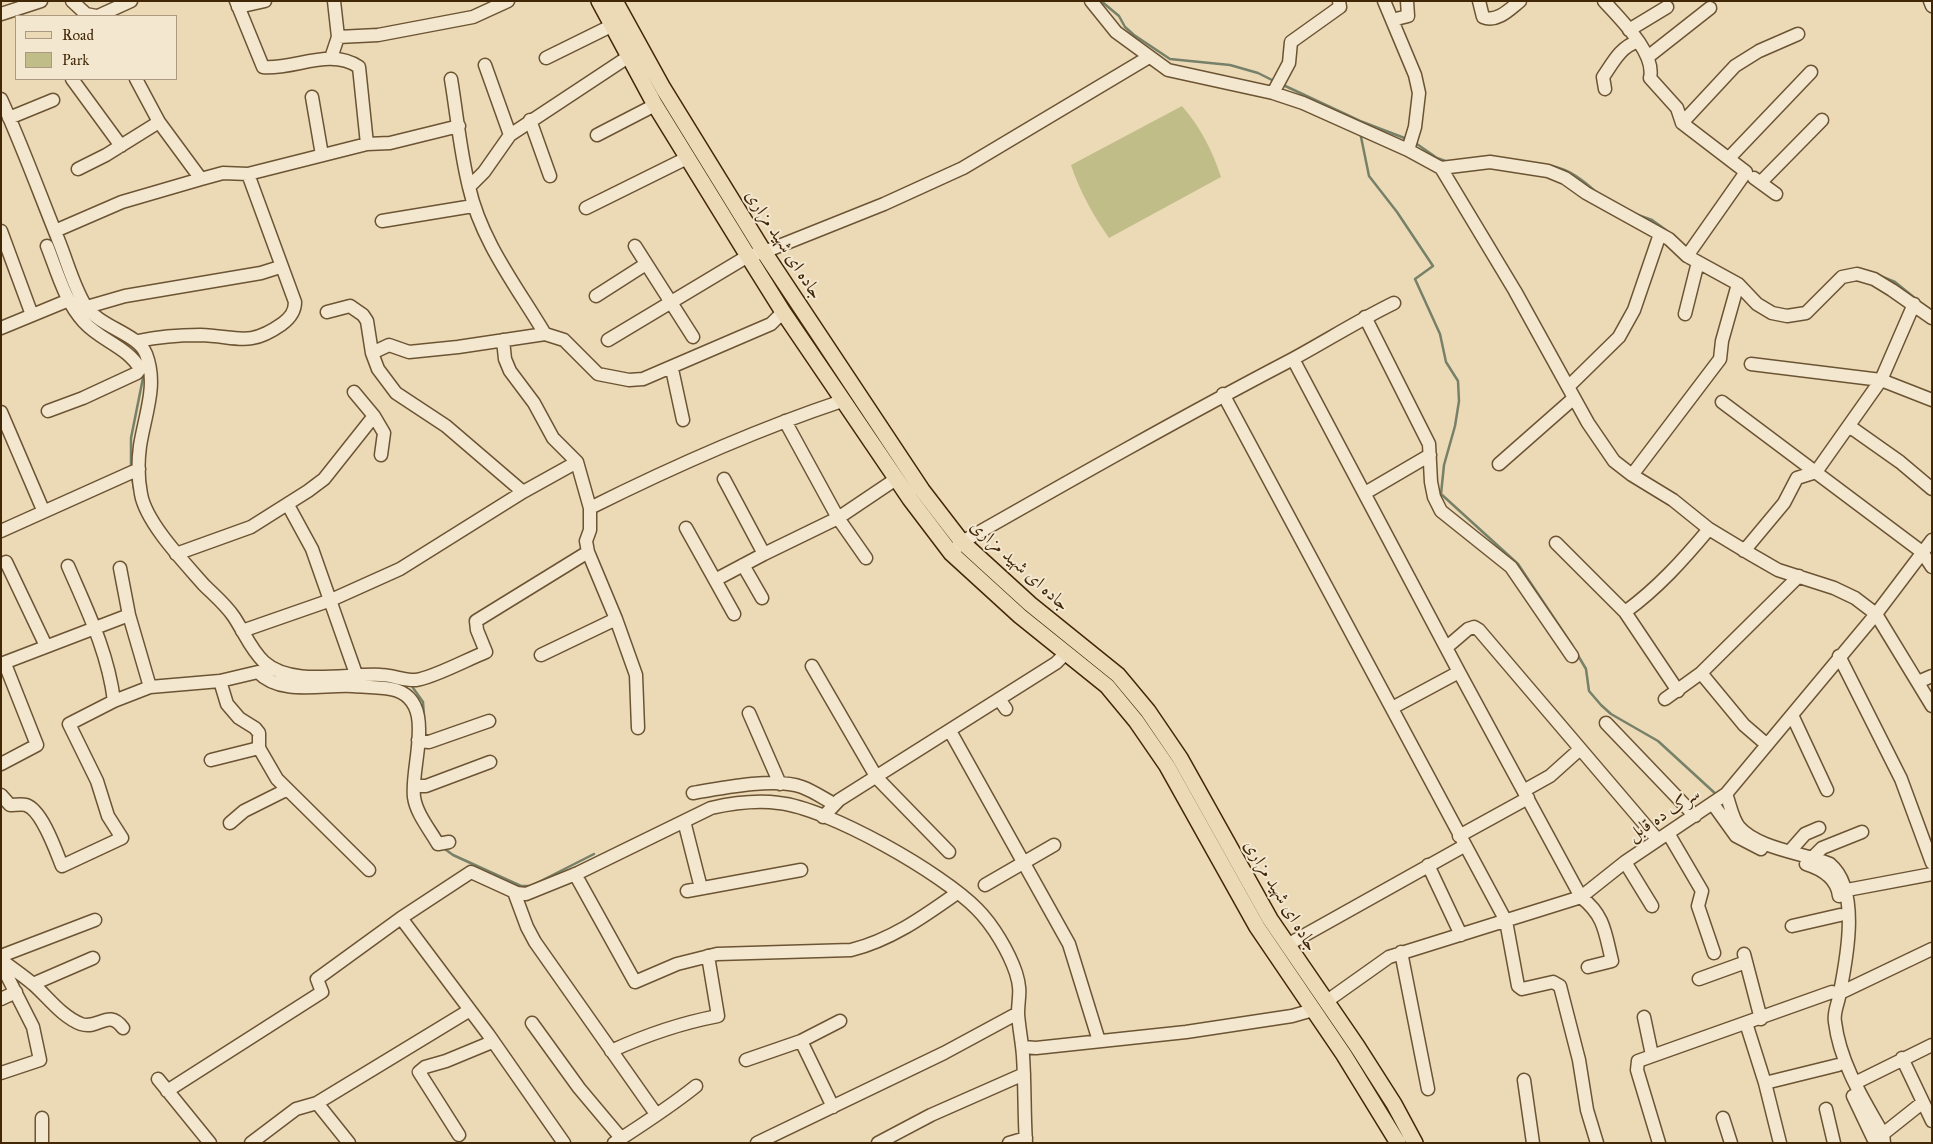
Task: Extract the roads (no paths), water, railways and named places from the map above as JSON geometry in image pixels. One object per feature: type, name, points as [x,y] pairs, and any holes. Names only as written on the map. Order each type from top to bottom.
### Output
[{"type":"main road","name":"جاده ای شهید مزاری","points":[[599,1],[656,105],[748,256],[842,401],[896,478],[951,553],[1065,654],[1107,686],[1136,721],[1287,945],[1328,1001],[1394,1104],[1414,1143]]},
{"type":"main road","name":"جاده ای شهید مزاری","points":[[615,1],[658,81],[764,252],[922,490],[962,542],[1030,604],[1118,675],[1148,711],[1180,758],[1257,927],[1375,1104],[1398,1143]]},
{"type":"street","points":[[1,14],[31,11],[40,1]]},
{"type":"street","points":[[72,1],[86,14],[92,15]]},
{"type":"street","points":[[99,15],[131,1]]},
{"type":"street","points":[[265,1],[237,4],[263,67],[331,58],[352,62],[359,66],[367,144]]},
{"type":"street","points":[[331,58],[338,36],[334,1]]},
{"type":"street","points":[[338,36],[378,35],[473,18],[508,1]]},
{"type":"street","points":[[1091,1],[1116,32],[1168,70],[1273,93],[1303,103],[1408,150],[1441,168],[1515,291],[1600,442],[1614,461],[1632,475],[1673,500],[1709,529],[1778,570],[1834,588],[1855,598],[1876,614],[1932,706]]},
{"type":"street","points":[[1273,93],[1289,63],[1291,42],[1340,8],[1339,1]]},
{"type":"street","points":[[1384,1],[1415,75],[1419,93],[1416,127],[1408,150]]},
{"type":"street","points":[[1392,20],[1408,16],[1407,1]]},
{"type":"street","points":[[1479,1],[1483,17],[1486,19],[1498,17],[1520,1]]},
{"type":"street","points":[[1604,1],[1649,56],[1652,69],[1650,78],[1677,108],[1682,123],[1776,194]]},
{"type":"street","points":[[1930,1],[1932,6]]},
{"type":"street","points":[[1629,30],[1667,7]]},
{"type":"street","points":[[1649,56],[1710,8]]},
{"type":"street","points":[[546,58],[611,26]]},
{"type":"street","points":[[1682,123],[1735,66],[1759,51],[1798,34]]},
{"type":"street","points":[[1605,89],[1603,77],[1626,47],[1637,42]]},
{"type":"street","points":[[468,187],[484,172],[510,135],[628,57]]},
{"type":"street","points":[[608,340],[748,256],[764,252],[884,204],[963,168],[1148,57]]},
{"type":"street","points":[[485,65],[510,135]]},
{"type":"street","points":[[1729,158],[1811,72]]},
{"type":"street","points":[[451,79],[459,126],[459,139],[473,206],[492,249],[545,334]]},
{"type":"street","points":[[73,80],[121,146]]},
{"type":"street","points":[[137,80],[159,122],[201,179]]},
{"type":"street","points":[[312,97],[322,156]]},
{"type":"street","points":[[1,99],[55,231],[81,309],[94,331],[134,357],[140,372],[83,398],[48,410]]},
{"type":"street","points":[[9,118],[53,100]]},
{"type":"street","points":[[597,135],[656,105]]},
{"type":"street","points":[[530,120],[550,176]]},
{"type":"street","points":[[1761,182],[1822,120]]},
{"type":"street","points":[[78,169],[121,146],[159,122]]},
{"type":"street","points":[[55,231],[122,202],[223,173],[248,174],[367,144],[390,143],[459,126]]},
{"type":"street","points":[[586,208],[687,158]]},
{"type":"street","points":[[1441,168],[1490,162],[1548,171],[1565,178],[1586,193],[1669,239],[1693,259],[1738,284],[1757,304],[1772,314],[1787,316],[1806,313],[1842,276],[1857,274],[1874,279],[1914,304],[1932,318]]},
{"type":"street","points":[[1685,314],[1696,246],[1746,172]]},
{"type":"street","points":[[138,341],[198,335],[240,340],[254,339],[269,333],[286,321],[295,310],[295,302],[280,267],[248,174]]},
{"type":"street","points":[[382,221],[473,206]]},
{"type":"street","points":[[1,231],[32,315]]},
{"type":"street","points":[[1499,464],[1571,392],[1620,337],[1638,300],[1660,234]]},
{"type":"street","points":[[47,246],[69,300],[115,330],[138,341],[145,351],[151,369],[151,395],[134,472],[141,496],[153,520],[176,554],[233,615],[264,663],[278,671],[298,676],[356,674],[404,686],[418,713],[423,741],[420,786],[414,797],[418,808],[443,843]]},
{"type":"street","points":[[635,246],[693,337]]},
{"type":"street","points":[[596,296],[646,264]]},
{"type":"street","points":[[81,309],[125,296],[261,273],[280,267]]},
{"type":"street","points":[[1632,475],[1720,359],[1722,341],[1738,284]]},
{"type":"street","points":[[1,328],[69,300]]},
{"type":"street","points":[[951,553],[962,542],[1223,394],[1293,359],[1365,317],[1394,303]]},
{"type":"street","points":[[1744,550],[1784,503],[1797,478],[1816,472],[1881,380],[1914,304]]},
{"type":"street","points":[[328,312],[350,306],[363,314],[367,321],[372,353],[378,369],[396,393],[446,426],[523,492]]},
{"type":"street","points":[[372,353],[389,345],[409,352],[545,334],[564,340],[598,374],[629,380],[643,379],[672,369],[771,324],[783,312]]},
{"type":"street","points":[[1365,317],[1429,444],[1431,482],[1434,497],[1441,511],[1511,566],[1572,656]]},
{"type":"street","points":[[503,340],[505,359],[510,372],[534,403],[553,438],[577,462],[590,508],[590,530],[586,541],[588,552],[616,619],[636,675],[638,728]]},
{"type":"street","points":[[1293,359],[1459,672],[1581,896],[1594,907],[1602,920],[1612,961],[1588,967]]},
{"type":"street","points":[[1750,364],[1881,380],[1932,400]]},
{"type":"street","points":[[672,369],[683,420]]},
{"type":"street","points":[[354,392],[374,416],[384,433],[381,455]]},
{"type":"street","points":[[1223,394],[1506,921],[1519,988],[1553,982],[1560,986],[1579,1060],[1587,1110],[1597,1143]]},
{"type":"street","points":[[590,508],[705,454],[785,420],[842,401]]},
{"type":"street","points":[[1722,402],[1922,552],[1932,567]]},
{"type":"street","points":[[1,412],[43,510]]},
{"type":"street","points":[[176,554],[251,527],[288,505],[324,480],[374,416]]},
{"type":"street","points":[[785,420],[838,518],[866,558]]},
{"type":"street","points":[[1849,426],[1900,462],[1932,488]]},
{"type":"street","points":[[1365,493],[1430,455]]},
{"type":"street","points":[[242,631],[331,600],[400,568],[523,492],[577,462]]},
{"type":"street","points":[[1,531],[43,510],[134,472]]},
{"type":"street","points":[[715,580],[838,518],[896,478]]},
{"type":"street","points":[[724,479],[764,554]]},
{"type":"street","points":[[288,505],[312,549],[356,674]]},
{"type":"street","points":[[686,528],[734,614]]},
{"type":"street","points":[[1625,612],[1652,592],[1682,562],[1709,529]]},
{"type":"street","name":"سرک ده قابل","points":[[1328,1001],[1390,957],[1401,952],[1506,921],[1581,896],[1625,862],[1713,804],[1726,794],[1839,656],[1876,614],[1932,540]]},
{"type":"street","points":[[1556,543],[1625,612],[1678,691]]},
{"type":"street","points":[[1,795],[10,805],[27,805],[34,811],[45,827],[62,866],[122,838],[108,816],[97,781],[69,724],[114,701],[150,687],[220,681],[258,672],[266,680],[310,688],[348,686],[392,689],[404,686],[486,652],[477,630],[476,621],[588,552]]},
{"type":"street","points":[[6,562],[46,646]]},
{"type":"street","points":[[743,565],[762,598]]},
{"type":"street","points":[[68,566],[96,627],[111,675],[114,701]]},
{"type":"street","points":[[120,568],[129,615],[150,687]]},
{"type":"street","points":[[1665,699],[1700,674],[1799,576]]},
{"type":"street","points":[[1,764],[37,745],[3,664],[129,615]]},
{"type":"street","points":[[541,655],[616,619]]},
{"type":"street","points":[[1447,647],[1468,629],[1474,628],[1479,630],[1579,750],[1663,837],[1702,891],[1698,906],[1714,953]]},
{"type":"street","points":[[167,1091],[322,992],[317,979],[401,918],[472,872],[514,892],[526,894],[575,874],[711,808],[729,804],[779,802],[828,811],[950,731],[1003,704],[1065,654]]},
{"type":"street","points":[[1839,656],[1901,779],[1932,863]]},
{"type":"street","points":[[812,666],[877,778],[949,852]]},
{"type":"street","points":[[1392,708],[1459,672]]},
{"type":"street","points":[[1700,674],[1744,725],[1766,744]]},
{"type":"street","points":[[1918,682],[1932,676]]},
{"type":"street","points":[[220,681],[228,704],[239,718],[255,728],[258,733],[259,748],[286,790],[369,870]]},
{"type":"street","points":[[749,713],[780,784]]},
{"type":"street","points":[[1792,715],[1827,790]]},
{"type":"street","points":[[423,741],[490,721]]},
{"type":"street","points":[[1606,723],[1695,816]]},
{"type":"street","points":[[950,731],[1069,944],[1099,1041]]},
{"type":"street","points":[[211,760],[259,748]]},
{"type":"street","points":[[1287,945],[1428,865],[1550,776],[1579,750]]},
{"type":"street","points":[[420,786],[490,762]]},
{"type":"street","points":[[693,793],[740,785],[780,784],[800,786],[828,811],[938,878],[978,910],[989,924],[1015,971],[1021,996],[1018,1013],[1029,1048],[1024,1074],[1026,1140],[1009,1143]]},
{"type":"street","points":[[230,823],[244,811],[286,790]]},
{"type":"street","points":[[1726,794],[1739,827],[1762,842],[1830,864],[1836,869],[1847,890],[1848,934],[1829,1028],[1838,1065],[1877,1139]]},
{"type":"street","points":[[1713,804],[1731,831],[1746,843],[1781,857],[1820,868],[1834,882],[1839,892],[1839,951],[1834,1020],[1844,1062],[1855,1083],[1877,1139]]},
{"type":"street","points":[[684,821],[700,888]]},
{"type":"street","points":[[1790,851],[1805,834],[1819,828]]},
{"type":"street","points":[[1812,858],[1822,848],[1862,832]]},
{"type":"street","points":[[985,885],[1054,845]]},
{"type":"street","points":[[1625,862],[1652,906]]},
{"type":"street","points":[[1428,865],[1461,935]]},
{"type":"street","points":[[687,891],[801,870]]},
{"type":"street","points":[[575,874],[635,982],[678,964],[708,956],[851,950],[868,946],[912,924],[957,893]]},
{"type":"street","points":[[1847,890],[1932,874]]},
{"type":"street","points":[[514,892],[526,927],[535,942],[656,1114]]},
{"type":"street","points":[[1792,926],[1840,915]]},
{"type":"street","points":[[401,918],[470,1010],[564,1143]]},
{"type":"street","points":[[1,956],[95,920]]},
{"type":"street","points":[[1659,1143],[1637,1070],[1638,1061],[1836,993],[1932,949]]},
{"type":"street","points":[[1401,952],[1428,1089]]},
{"type":"street","points":[[612,1051],[634,1041],[690,1022],[718,1016],[708,956]]},
{"type":"street","points":[[33,984],[93,958]]},
{"type":"street","points":[[1699,979],[1745,958],[1761,1019]]},
{"type":"street","points":[[1,962],[33,984],[73,1020],[88,1026],[112,1019],[117,1021],[123,1028]]},
{"type":"street","points":[[1,962],[33,1027],[40,1060],[1,1073]]},
{"type":"street","points":[[1,1000],[16,992]]},
{"type":"street","points":[[251,1143],[296,1109],[317,1103],[470,1010]]},
{"type":"street","points":[[1029,1048],[1099,1041],[1292,1016],[1313,1010]]},
{"type":"street","points":[[757,1143],[833,1107],[1018,1013]]},
{"type":"street","points":[[1644,1017],[1652,1055]]},
{"type":"street","points":[[746,1060],[801,1040],[840,1021]]},
{"type":"street","points":[[532,1023],[618,1141],[656,1114],[667,1109],[696,1086]]},
{"type":"street","points":[[1746,1023],[1765,1083],[1780,1143]]},
{"type":"street","points":[[801,1040],[833,1107]]},
{"type":"street","points":[[459,1135],[419,1072],[426,1067],[492,1042]]},
{"type":"street","points":[[1855,1083],[1902,1058],[1932,1045]]},
{"type":"street","points":[[1902,1058],[1932,1121]]},
{"type":"street","points":[[1765,1083],[1838,1065]]},
{"type":"street","points":[[878,1143],[931,1116],[1024,1074]]},
{"type":"street","points":[[158,1079],[210,1143]]},
{"type":"street","points":[[1524,1080],[1533,1143]]},
{"type":"street","points":[[317,1103],[349,1143]]},
{"type":"street","points":[[1877,1139],[1922,1103]]},
{"type":"street","points":[[1826,1109],[1834,1143]]},
{"type":"street","points":[[42,1118],[42,1143]]},
{"type":"street","points":[[1723,1118],[1731,1143]]},
{"type":"waterway","points":[[1101,1],[1119,16],[1125,27],[1134,35],[1170,59],[1230,65],[1258,73],[1274,81]]},
{"type":"waterway","points":[[1281,84],[1360,121],[1407,139]]},
{"type":"waterway","points":[[1360,132],[1369,176],[1397,212],[1433,266],[1415,279],[1440,334],[1446,362],[1458,381],[1459,401],[1455,426],[1444,465],[1441,494],[1518,564],[1572,645]]},
{"type":"waterway","points":[[1414,142],[1437,158],[1448,162]]},
{"type":"waterway","points":[[1552,166],[1576,176],[1596,192]]},
{"type":"waterway","points":[[1638,215],[1652,220],[1666,230]]},
{"type":"waterway","points":[[1878,275],[1895,282],[1916,299]]},
{"type":"waterway","points":[[131,469],[131,438],[144,373]]},
{"type":"waterway","points":[[132,477],[134,489]]},
{"type":"waterway","points":[[1576,652],[1586,669],[1589,691],[1601,705],[1611,714],[1658,741],[1718,796]]},
{"type":"waterway","points":[[411,685],[423,702],[424,716]]},
{"type":"waterway","points":[[442,847],[453,855],[521,886],[531,886],[594,854]]}]
